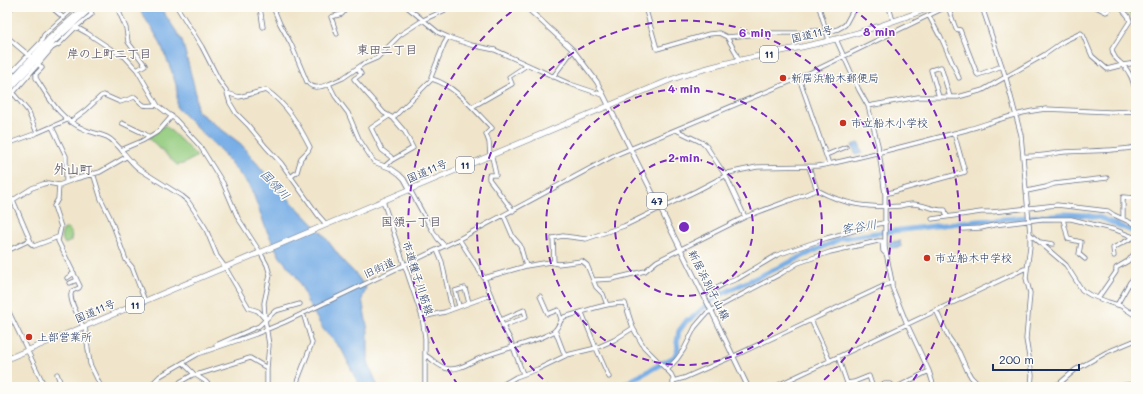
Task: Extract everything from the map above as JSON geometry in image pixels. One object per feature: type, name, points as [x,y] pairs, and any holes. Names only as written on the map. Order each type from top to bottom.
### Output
[{"type":"highway","points":[[10,92],[50,38],[85,7]]},
{"type":"highway","name":"国道11号","points":[[7,359],[688,73],[739,60],[836,39],[932,7]]},
{"type":"highway","points":[[7,85],[52,42],[91,10]]},
{"type":"main road","name":"新居浜別子山線","points":[[526,7],[573,50],[597,82],[608,107],[711,309],[748,387]]},
{"type":"main road","points":[[7,37],[33,59]]},
{"type":"street","points":[[7,11],[13,7]]},
{"type":"street","points":[[51,7],[64,18]]},
{"type":"street","points":[[33,59],[44,35],[75,7]]},
{"type":"street","points":[[117,7],[126,28],[128,42],[145,65],[137,70]]},
{"type":"street","points":[[177,7],[202,48],[227,93],[230,104],[236,113],[292,176],[325,225]]},
{"type":"street","points":[[260,7],[263,27]]},
{"type":"street","points":[[273,7],[307,82],[311,87],[315,88],[343,78],[357,68],[377,58],[400,35],[424,20],[452,7]]},
{"type":"street","points":[[337,34],[331,18],[342,14],[346,9],[352,7]]},
{"type":"street","points":[[407,7],[439,33],[471,45],[495,50],[553,77],[603,95]]},
{"type":"street","points":[[645,7],[657,49],[709,34],[719,33],[727,37],[771,33],[805,33],[812,30],[825,32],[838,29],[845,25],[852,12],[861,7]]},
{"type":"street","points":[[819,7],[825,32],[829,40]]},
{"type":"street","points":[[889,7],[893,21]]},
{"type":"street","points":[[947,7],[956,29],[960,30],[977,74],[978,75],[1002,66]]},
{"type":"street","name":"旧街道","points":[[149,387],[160,376],[198,354],[266,330],[304,313],[459,239],[504,216],[565,181],[636,146],[799,78],[947,7]]},
{"type":"street","points":[[982,7],[1006,78],[1021,134],[1030,234],[1030,246],[1026,269],[1026,278],[1030,292],[1026,339],[1032,375],[1031,387]]},
{"type":"street","points":[[1096,7],[1106,12],[1110,7]]},
{"type":"street","points":[[1120,7],[1128,16],[1130,21],[1112,49],[1114,58],[1131,75],[1136,92]]},
{"type":"street","points":[[7,77],[33,59],[59,44],[92,14],[91,10]]},
{"type":"street","points":[[929,16],[940,35],[959,78]]},
{"type":"street","points":[[76,27],[125,57],[137,70],[148,92],[157,104],[172,116],[205,152],[223,183],[238,218],[262,252],[270,275],[264,303],[266,330],[269,345],[267,387]]},
{"type":"street","points":[[868,106],[918,97],[950,97],[968,95],[983,90],[1006,78],[1064,41],[1081,33],[1092,56],[1107,69],[1136,63]]},
{"type":"street","points":[[392,160],[391,157],[382,150],[371,128],[391,117],[432,79],[431,77],[448,37]]},
{"type":"street","points":[[727,37],[739,60]]},
{"type":"street","points":[[836,39],[859,90],[868,106],[880,153],[885,194],[886,254],[892,287],[929,371],[934,387]]},
{"type":"street","points":[[553,77],[573,50]]},
{"type":"street","points":[[33,59],[42,68],[36,74],[36,78],[55,108],[68,121],[85,130],[107,137],[139,169],[188,201],[205,226],[217,256],[249,308],[258,311],[265,320]]},
{"type":"street","points":[[472,107],[512,84],[509,77],[527,65]]},
{"type":"street","points":[[939,97],[931,70],[941,67],[950,97]]},
{"type":"street","points":[[357,68],[362,74],[354,79],[405,132],[413,148],[392,160],[385,166]]},
{"type":"street","points":[[799,78],[829,164]]},
{"type":"street","points":[[432,79],[448,86],[472,107],[492,128],[486,134],[496,175],[489,175],[489,179],[513,211]]},
{"type":"street","points":[[329,84],[335,96],[348,113],[359,139],[368,155],[376,164],[385,166],[400,174],[438,239],[445,246]]},
{"type":"street","points":[[227,93],[239,97],[266,90],[287,109],[299,126],[310,146],[308,151],[301,158],[298,172],[292,176]]},
{"type":"street","points":[[7,100],[10,92],[28,111],[37,133]]},
{"type":"street","points":[[7,144],[68,121],[86,110],[104,95],[120,102],[135,97],[140,104],[144,106],[157,104]]},
{"type":"street","points":[[554,263],[553,238],[563,236],[586,239],[624,226],[725,175],[734,172],[757,167],[829,164],[880,153],[1016,114],[1046,108],[1111,112],[1136,111]]},
{"type":"street","points":[[122,151],[124,148],[149,137],[161,129],[172,116]]},
{"type":"street","points":[[122,123],[146,134],[149,137]]},
{"type":"street","points":[[52,127],[66,156],[66,182]]},
{"type":"street","points":[[676,130],[705,144],[725,175],[745,216]]},
{"type":"street","points":[[885,194],[965,172],[954,133]]},
{"type":"street","points":[[826,155],[846,147]]},
{"type":"street","points":[[1023,156],[1035,157],[1065,152],[1116,150],[1136,147]]},
{"type":"street","points":[[7,202],[32,188],[43,184],[48,183],[59,185],[100,172],[126,157]]},
{"type":"street","points":[[809,166],[817,190]]},
{"type":"street","points":[[93,173],[101,199],[110,217],[126,260],[132,267],[145,301]]},
{"type":"street","points":[[1027,191],[1054,184],[1107,178]]},
{"type":"street","points":[[59,185],[58,199],[54,206],[61,227],[58,241],[80,286],[72,291],[70,296],[72,304],[84,326],[90,364],[101,387]]},
{"type":"street","points":[[594,280],[645,271],[657,261],[745,216],[817,190],[847,203],[869,206],[912,204],[927,206],[936,210],[945,210],[947,217]]},
{"type":"street","points":[[1123,219],[1123,196],[1136,198]]},
{"type":"street","points":[[13,200],[34,246],[58,237]]},
{"type":"street","name":"市道種子川筋線","points":[[383,201],[422,317],[425,333],[424,387]]},
{"type":"street","points":[[932,219],[1063,205],[1108,211],[1114,216],[1136,225]]},
{"type":"street","points":[[504,216],[513,237],[520,245],[526,266]]},
{"type":"street","points":[[963,229],[1042,219],[1071,219],[1116,230],[1135,238]]},
{"type":"street","points":[[1063,219],[1068,239],[1081,242],[1079,254],[1086,259]]},
{"type":"street","points":[[704,296],[724,284],[737,279],[777,255],[827,238],[886,222]]},
{"type":"street","points":[[1030,234],[1066,265],[1082,290],[1098,298],[1121,306],[1134,315],[1136,307]]},
{"type":"street","points":[[1114,256],[1113,248],[1135,238]]},
{"type":"street","points":[[459,239],[484,278],[523,374]]},
{"type":"street","points":[[7,251],[28,241],[31,242]]},
{"type":"street","points":[[666,370],[677,359],[695,327],[711,309],[793,266],[830,252],[882,241],[883,252],[886,254]]},
{"type":"street","points":[[1040,242],[1053,244]]},
{"type":"street","points":[[437,250],[442,262],[452,309]]},
{"type":"street","points":[[1098,298],[1116,272],[1116,268],[1128,260],[1136,251]]},
{"type":"street","points":[[484,278],[526,266],[554,263],[562,264],[576,261],[585,262],[596,287],[603,294],[607,305]]},
{"type":"street","points":[[774,387],[1026,269]]},
{"type":"street","points":[[67,278],[74,273]]},
{"type":"street","points":[[1117,305],[1130,282],[1136,276]]},
{"type":"street","points":[[70,283],[77,280]]},
{"type":"street","points":[[673,381],[684,378],[734,356],[892,282]]},
{"type":"street","points":[[459,306],[455,291],[465,288],[469,303]]},
{"type":"street","points":[[422,317],[434,316],[491,295]]},
{"type":"street","points":[[540,296],[548,314],[558,310],[561,319]]},
{"type":"street","points":[[425,355],[441,367],[456,368],[555,330],[561,319],[564,317],[582,313],[592,308],[625,303],[633,328],[644,347],[671,374],[673,387]]},
{"type":"street","points":[[214,348],[215,346],[259,326],[275,312],[300,304]]},
{"type":"street","points":[[7,308],[45,387]]},
{"type":"street","points":[[501,320],[524,310],[526,317],[503,326]]},
{"type":"street","points":[[936,310],[949,338],[959,352],[971,377],[981,387]]},
{"type":"street","points":[[295,387],[312,343],[304,313]]},
{"type":"street","points":[[582,313],[609,377]]},
{"type":"street","points":[[810,320],[830,361]]},
{"type":"street","points":[[504,387],[504,384],[523,374],[538,369],[565,356],[596,348],[614,340],[633,328]]},
{"type":"street","points":[[555,330],[565,356]]},
{"type":"street","points":[[1049,387],[1060,383],[1075,370],[1108,352],[1136,340]]},
{"type":"street","points":[[838,357],[847,383],[869,376],[874,387],[885,384],[891,384],[895,387],[929,371]]},
{"type":"street","points":[[177,387],[180,382],[195,375],[250,358],[267,368]]},
{"type":"street","points":[[183,363],[195,375],[211,387]]},
{"type":"street","points":[[57,374],[62,387]]},
{"type":"street","points":[[854,382],[856,387]]},
{"type":"street","points":[[1108,387],[1136,384]]},
{"type":"green space","points":[[1123,7],[1135,7],[1136,15],[1133,18]]},
{"type":"green space","points":[[165,125],[196,155],[196,157],[183,164],[177,165],[149,138]]},
{"type":"green space","points":[[69,228],[72,237],[71,241],[65,244],[61,237],[63,230]]},
{"type":"water","points":[[138,7],[160,7],[182,40],[195,90],[197,111],[241,144],[273,183],[322,233],[366,288],[362,299],[368,331],[368,362],[378,387],[358,387],[358,383],[342,350],[323,329],[307,301],[296,276],[280,257],[266,229],[253,193],[247,183],[222,152],[177,108],[177,88],[172,72],[159,40]]},
{"type":"water","points":[[859,143],[862,153],[856,155],[852,145]]},
{"type":"water","points":[[900,241],[901,247],[890,248],[889,242]]},
{"type":"waterway","name":"客谷川","points":[[613,387],[621,386],[674,357],[678,349],[677,342],[679,331],[687,320],[691,319],[717,296],[842,238],[967,222],[1064,214],[1085,215],[1101,218],[1136,233]]},
{"type":"place","name":"新居浜船木郵便局","points":[[783,78]]},
{"type":"place","name":"市立船木小学校","points":[[843,123]]},
{"type":"place","name":"市立船木中学校","points":[[927,258]]},
{"type":"place","name":"上部営業所","points":[[29,337]]},
{"type":"district","name":"東田二丁目","points":[[387,50]]},
{"type":"district","name":"岸の上町二丁目","points":[[109,54]]},
{"type":"district","name":"外山町","points":[[73,169]]},
{"type":"district","name":"国領一丁目","points":[[411,222]]},
{"type":"water label","name":"国領川","points":[[275,185]]}]
